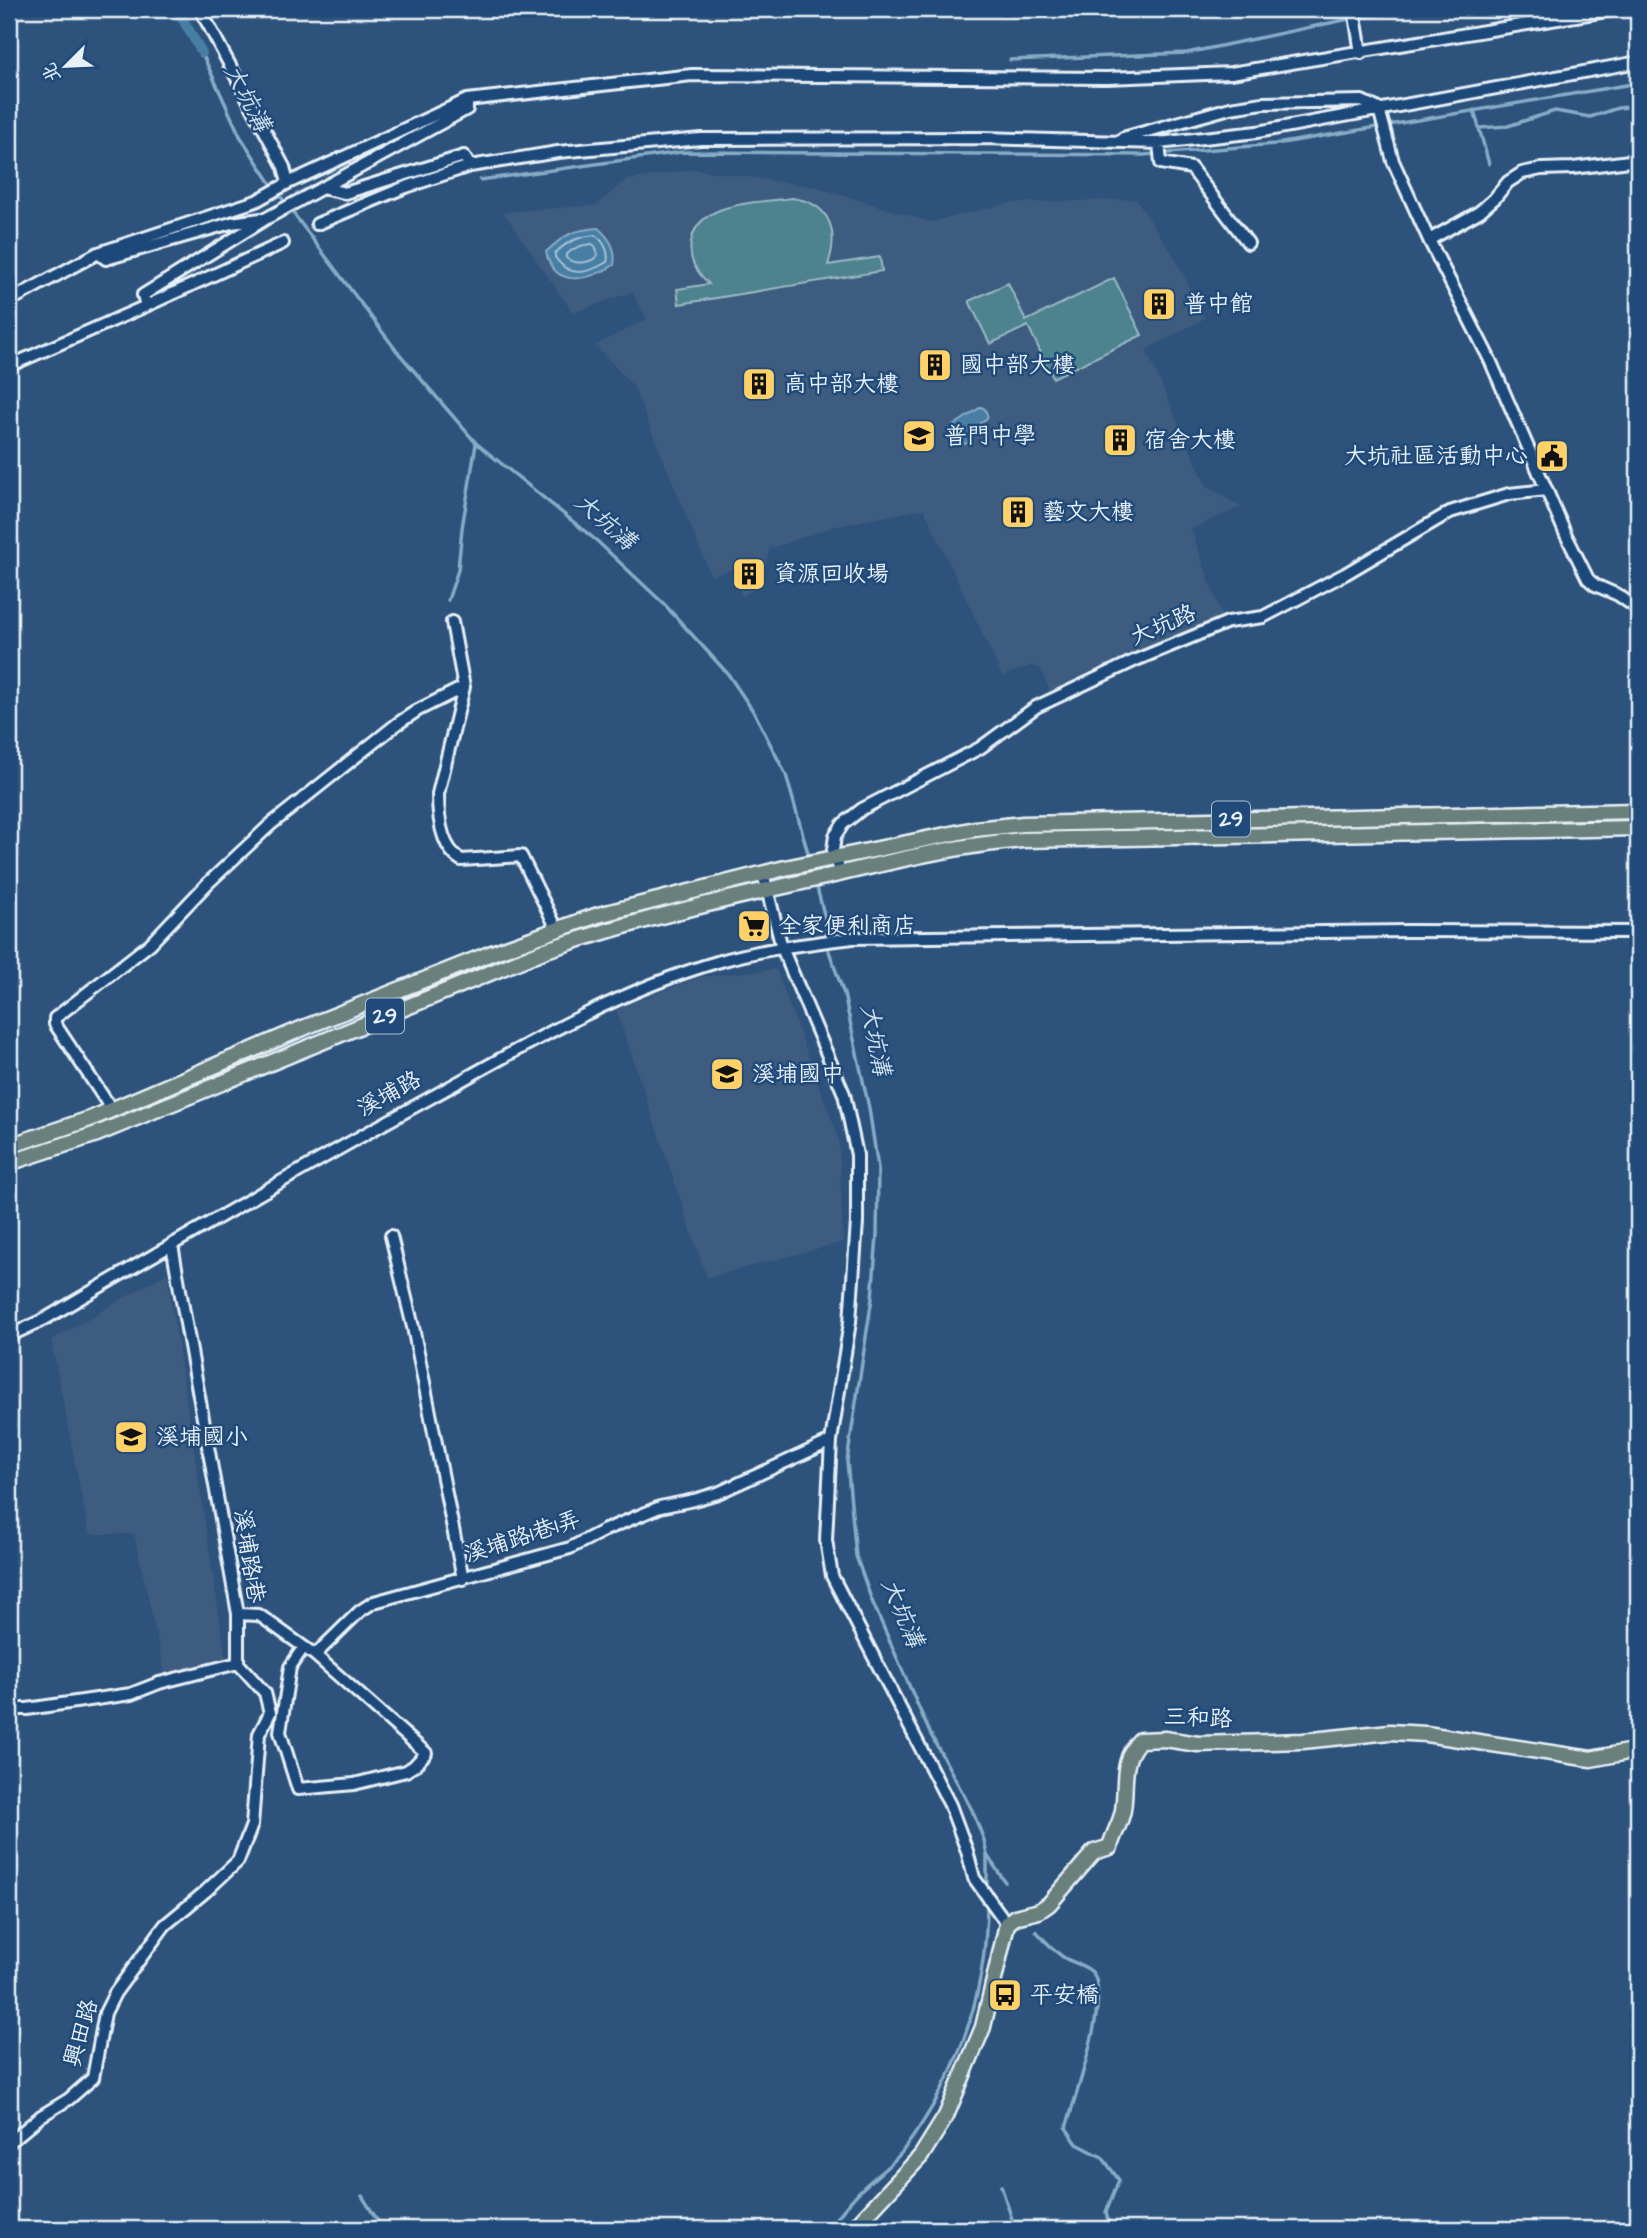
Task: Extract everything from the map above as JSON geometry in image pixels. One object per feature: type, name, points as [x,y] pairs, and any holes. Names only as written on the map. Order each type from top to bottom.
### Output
[{"type":"main road","name":"29","points":[[9,1146],[112,1110],[308,1026],[557,929],[598,915],[831,858],[975,829],[1023,824],[1638,811]]},
{"type":"main road","name":"29","points":[[9,1163],[97,1134],[546,950],[601,932],[835,874],[977,845],[1023,840],[1638,828]]},
{"type":"main road","name":"三和路","points":[[1003,1918],[1039,1911],[1049,1904],[1094,1852],[1110,1847],[1123,1811],[1127,1760],[1132,1747],[1140,1740],[1165,1738],[1198,1744],[1303,1741],[1390,1732],[1426,1734],[1591,1759],[1638,1750]]},
{"type":"main road","points":[[853,2229],[921,2155],[946,2116],[983,2027],[1003,1918]]},
{"type":"street","points":[[200,9],[284,167],[288,183]]},
{"type":"street","points":[[1354,9],[1361,52]]},
{"type":"street","points":[[9,300],[98,253],[256,201],[288,183],[467,100],[692,75],[1107,78],[1231,73],[1618,9]]},
{"type":"street","points":[[317,224],[403,188],[470,166],[558,152],[701,139],[923,138],[1159,143],[1257,132],[1638,62]]},
{"type":"street","points":[[146,306],[143,295],[267,218],[467,109],[467,100]]},
{"type":"street","points":[[1110,141],[1230,108],[1263,103],[1363,101],[1379,109],[1393,161],[1429,240],[1490,360],[1566,535],[1588,579],[1595,586],[1618,595],[1638,608]]},
{"type":"street","points":[[1159,143],[1161,163],[1191,168],[1248,243]]},
{"type":"street","points":[[321,188],[345,192],[464,156],[470,166]]},
{"type":"street","points":[[1429,240],[1479,212],[1508,182],[1522,173],[1638,160]]},
{"type":"street","points":[[98,253],[106,259],[232,223],[267,218]]},
{"type":"street","points":[[9,366],[283,243]]},
{"type":"street","name":"大坑路","points":[[835,874],[831,858],[835,836],[842,824],[862,809],[980,748],[1035,707],[1136,660],[1228,622],[1263,617],[1334,580],[1450,512],[1509,494],[1547,490]]},
{"type":"street","points":[[452,622],[464,687],[438,794],[438,812],[446,841],[453,855],[461,860],[521,856],[557,929]]},
{"type":"street","points":[[112,1110],[55,1024],[55,1018],[150,944],[207,884],[281,816],[397,724],[418,710],[464,687]]},
{"type":"street","points":[[763,873],[782,948],[844,1094],[857,1155],[857,1222],[850,1322],[831,1441],[826,1540],[832,1576],[950,1805],[974,1878],[1003,1918]]},
{"type":"street","name":"溪埔路","points":[[9,1336],[44,1319],[513,1052],[586,1014],[640,990],[718,962],[782,948],[852,938],[1407,931],[1638,932]]},
{"type":"street","points":[[391,1236],[463,1579]]},
{"type":"street","name":"溪埔路1巷","points":[[172,1245],[238,1614],[238,1663]]},
{"type":"street","name":"溪埔路1巷1弄","points":[[315,1656],[360,1611],[374,1602],[570,1548],[660,1507],[718,1493],[831,1441]]},
{"type":"street","points":[[238,1614],[259,1615],[315,1656],[426,1752],[414,1766],[406,1771],[354,1784],[298,1790],[280,1732],[290,1667],[303,1648]]},
{"type":"street","points":[[9,1709],[27,1709],[131,1694],[159,1683],[238,1663]]},
{"type":"street","name":"興田路","points":[[9,2143],[93,2078],[105,2013],[115,1993],[166,1925],[238,1861],[252,1825],[259,1734],[270,1713],[265,1693],[238,1663]]},
{"type":"shaded area","name":"普門中學","points":[[694,169],[817,187],[930,222],[1009,203],[1136,199],[1174,256],[1205,318],[1146,350],[1206,485],[1241,507],[1191,529],[1223,619],[1050,692],[1040,668],[1031,666],[1002,676],[924,509],[832,527],[770,549],[759,587],[741,597],[736,568],[711,576],[633,386],[595,345],[647,319],[632,292],[573,313],[503,212],[596,205],[626,180]]},
{"type":"shaded area","name":"溪埔國中","points":[[776,969],[839,1139],[843,1242],[707,1278],[616,1009],[699,977]]},
{"type":"shaded area","name":"溪埔國小","points":[[167,1273],[226,1660],[165,1675],[134,1534],[89,1534],[51,1340]]},
{"type":"green space","points":[[792,198],[816,206],[829,221],[833,241],[828,265],[880,257],[882,271],[679,304],[677,289],[709,284],[694,266],[690,249],[696,228],[705,218],[732,206]]},
{"type":"green space","points":[[1114,278],[1142,335],[1053,378],[1028,326],[990,344],[969,301],[1008,283],[1026,321]]},
{"type":"water","points":[[598,228],[612,245],[614,265],[584,277],[565,277],[557,272],[550,264],[546,252],[570,234]]},
{"type":"water","points":[[981,407],[985,409],[988,417],[975,428],[967,443],[957,444],[952,433],[953,426]]},
{"type":"waterway","name":"大坑溝","points":[[177,9],[202,53]]},
{"type":"waterway","points":[[1010,60],[1187,53],[1349,19],[1421,9]]},
{"type":"waterway","name":"大坑溝","points":[[202,53],[240,136],[272,185],[396,350],[476,443],[597,541],[664,604],[728,674],[755,714],[786,775],[810,860]]},
{"type":"waterway","points":[[480,180],[682,152],[1144,155],[1276,144],[1638,83]]},
{"type":"waterway","points":[[1479,128],[1508,126],[1555,111],[1590,117],[1618,108],[1638,106]]},
{"type":"waterway","points":[[1474,110],[1489,164]]},
{"type":"waterway","points":[[448,600],[458,570],[476,444]]},
{"type":"waterway","name":"大坑溝","points":[[816,884],[826,922],[825,940],[844,994],[869,1108],[878,1168],[877,1236],[872,1298],[847,1461],[856,1556],[872,1601],[930,1733],[972,1810],[984,1840],[987,1855],[987,1891]]},
{"type":"waterway","points":[[987,1855],[1005,1882]]},
{"type":"waterway","name":"大坑溝","points":[[828,2229],[859,2192],[902,2152],[922,2124],[954,2065],[966,2034],[982,1970],[987,1902]]},
{"type":"waterway","points":[[1036,1931],[1063,1957],[1092,1972],[1097,1984],[1095,2024],[1066,2128],[1077,2144],[1102,2157],[1119,2180],[1106,2212],[1110,2229]]},
{"type":"waterway","points":[[1001,2186],[1012,2219],[1022,2229]]},
{"type":"waterway","points":[[362,2196],[383,2229]]},
{"type":"place","name":"普中館","points":[[1159,304]]},
{"type":"place","name":"國中部大樓","points":[[935,365]]},
{"type":"place","name":"高中部大樓","points":[[759,384]]},
{"type":"place","name":"普門中學","points":[[919,436]]},
{"type":"place","name":"宿舍大樓","points":[[1120,440]]},
{"type":"place","name":"大坑社區活動中心","points":[[1552,456]]},
{"type":"place","name":"藝文大樓","points":[[1018,512]]},
{"type":"place","name":"資源回收場","points":[[749,574]]},
{"type":"place","name":"全家便利商店","points":[[754,926]]},
{"type":"place","name":"溪埔國中","points":[[727,1074]]},
{"type":"place","name":"溪埔國小","points":[[131,1437]]},
{"type":"place","name":"平安橋","points":[[1005,1995]]}]
